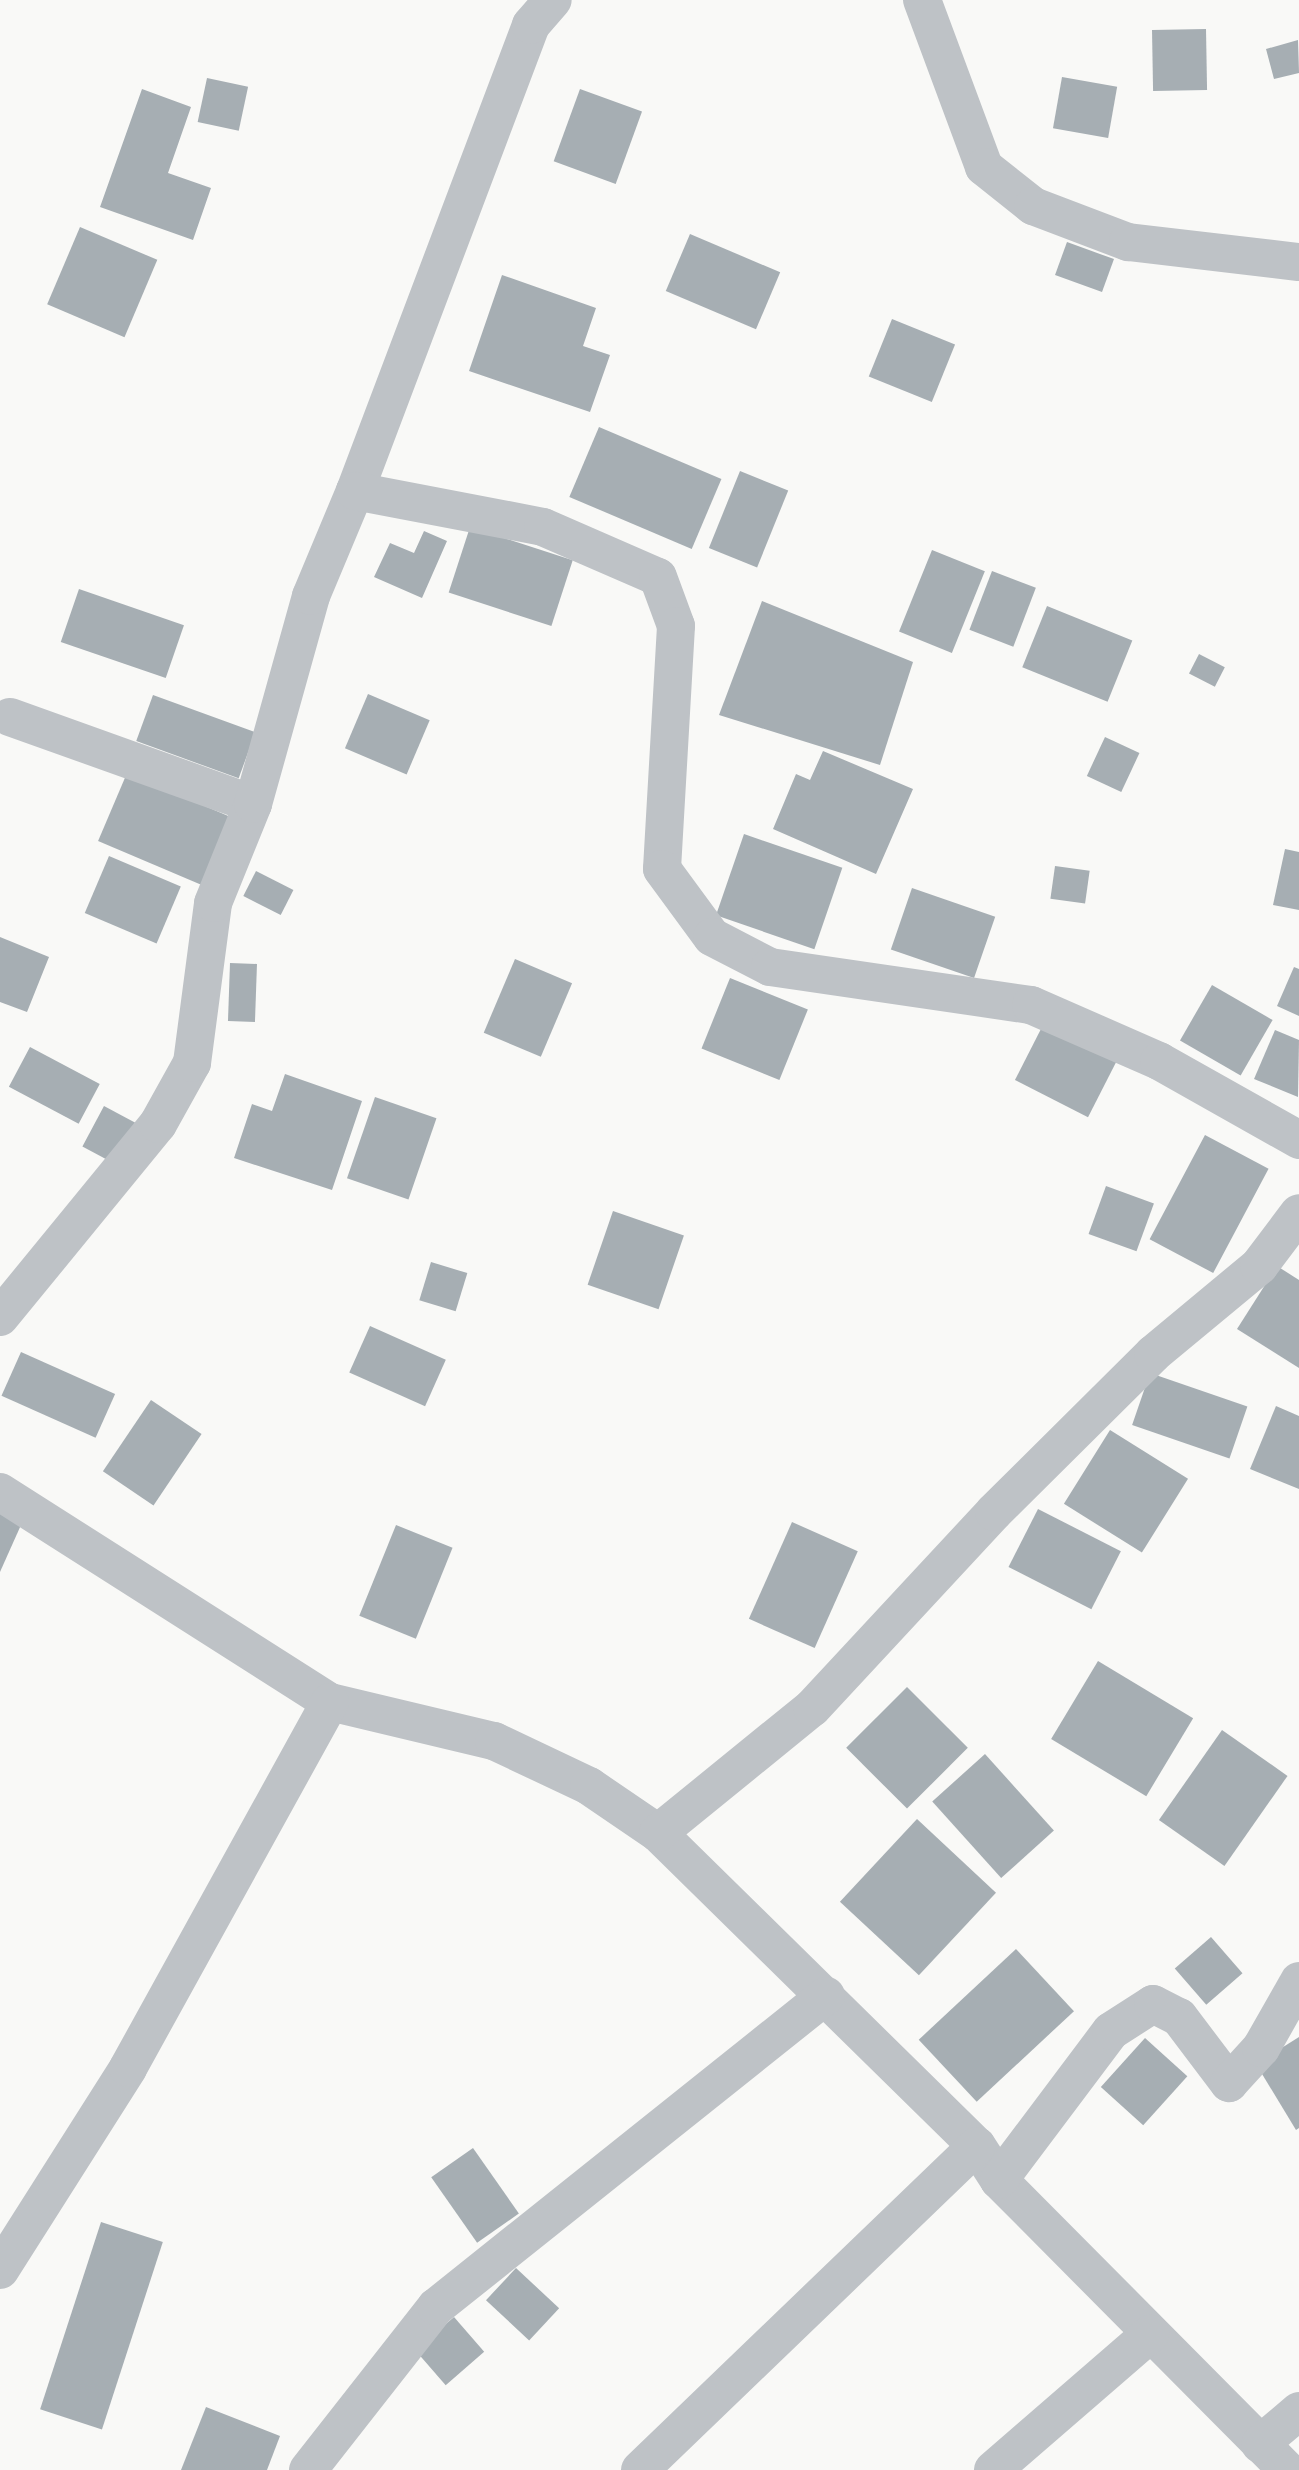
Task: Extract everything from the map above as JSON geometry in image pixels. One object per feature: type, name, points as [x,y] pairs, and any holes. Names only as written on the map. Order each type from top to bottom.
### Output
[{"type":"street","points":[[0,1317],[158,1124],[192,1063],[213,903],[253,804],[312,596],[355,491],[531,25],[553,0]]},
{"type":"street","points":[[922,0],[984,167],[1033,206],[1128,242],[1299,262]]},
{"type":"street","points":[[355,491],[543,527],[658,577],[676,626],[662,869],[712,937],[770,967],[1031,1005],[1159,1061],[1299,1140]]},
{"type":"street","points":[[10,717],[253,804]]},
{"type":"street","points":[[657,1833],[812,1708],[1153,1354],[1259,1266],[1299,1213]]},
{"type":"street","points":[[0,1492],[330,1702],[494,1741],[589,1786],[657,1833],[977,2146],[999,2180],[1274,2457],[1299,2411]]},
{"type":"street","points":[[0,2270],[128,2068],[330,1702]]},
{"type":"street","points":[[999,2180],[1111,2031],[1153,2004],[1179,2017],[1229,2082],[1261,2048],[1299,1981]]},
{"type":"street","points":[[308,2470],[436,2307],[826,1996]]},
{"type":"street","points":[[640,2470],[977,2146]]},
{"type":"street","points":[[993,2470],[1150,2334]]},
{"type":"building","points":[[1206,29],[1207,90],[1153,91],[1152,30]]},
{"type":"building","points":[[1298,40],[1299,73],[1274,79],[1266,49]]},
{"type":"building","points":[[1062,77],[1117,87],[1108,138],[1053,128]]},
{"type":"building","points":[[207,78],[248,87],[239,131],[198,122]]},
{"type":"building","points":[[142,89],[191,107],[168,173],[211,188],[193,240],[100,207]]},
{"type":"building","points":[[580,89],[642,112],[616,184],[554,161]]},
{"type":"building","points":[[80,227],[157,260],[125,337],[47,304]]},
{"type":"building","points":[[690,234],[780,272],[756,329],[666,291]]},
{"type":"building","points":[[1067,242],[1114,259],[1102,292],[1055,275]]},
{"type":"building","points":[[502,275],[596,308],[583,346],[610,355],[590,412],[469,371]]},
{"type":"building","points":[[892,319],[955,344],[932,402],[869,376]]},
{"type":"building","points":[[599,427],[721,479],[692,549],[569,497]]},
{"type":"building","points":[[740,471],[788,490],[757,567],[709,548]]},
{"type":"building","points":[[470,527],[573,560],[551,626],[449,593]]},
{"type":"building","points":[[424,531],[447,541],[422,598],[374,577],[390,543],[414,553]]},
{"type":"building","points":[[932,550],[985,571],[952,653],[899,632]]},
{"type":"building","points":[[992,571],[1036,588],[1013,647],[969,630]]},
{"type":"building","points":[[79,589],[184,625],[166,678],[61,642]]},
{"type":"building","points":[[762,601],[913,662],[880,765],[719,715]]},
{"type":"building","points":[[1047,606],[1132,640],[1108,702],[1022,667]]},
{"type":"building","points":[[1199,654],[1225,667],[1215,687],[1189,674]]},
{"type":"building","points":[[368,694],[430,720],[407,774],[345,748]]},
{"type":"building","points":[[153,695],[255,732],[239,778],[136,741]]},
{"type":"building","points":[[1105,737],[1139,753],[1121,792],[1087,776]]},
{"type":"building","points":[[823,751],[913,789],[876,874],[773,829],[796,774],[810,780]]},
{"type":"building","points":[[127,773],[237,819],[208,888],[98,841]]},
{"type":"building","points":[[744,834],[842,868],[814,949],[716,915]]},
{"type":"building","points":[[1285,849],[1299,852],[1299,910],[1273,905]]},
{"type":"building","points":[[109,856],[181,886],[157,944],[85,913]]},
{"type":"building","points":[[1055,866],[1090,871],[1085,904],[1050,899]]},
{"type":"building","points":[[256,871],[293,890],[281,915],[243,896]]},
{"type":"building","points":[[912,888],[995,917],[974,978],[891,949]]},
{"type":"building","points":[[0,937],[49,957],[27,1012],[0,1002]]},
{"type":"building","points":[[515,959],[572,983],[541,1057],[484,1033]]},
{"type":"building","points":[[230,963],[257,964],[255,1022],[228,1021]]},
{"type":"building","points":[[1294,967],[1299,969],[1299,1016],[1277,1006]]},
{"type":"building","points":[[730,978],[808,1009],[779,1080],[702,1048]]},
{"type":"building","points":[[1212,985],[1273,1020],[1241,1075],[1180,1040]]},
{"type":"building","points":[[1044,1023],[1117,1060],[1088,1117],[1015,1080]]},
{"type":"building","points":[[1275,1030],[1299,1040],[1298,1097],[1254,1079]]},
{"type":"building","points":[[30,1047],[100,1084],[79,1124],[9,1087]]},
{"type":"building","points":[[285,1074],[362,1101],[332,1190],[234,1158],[252,1104],[272,1111]]},
{"type":"building","points":[[375,1097],[436,1118],[408,1199],[347,1178]]},
{"type":"building","points":[[104,1106],[136,1123],[114,1164],[82,1147]]},
{"type":"building","points":[[1205,1135],[1269,1169],[1213,1273],[1150,1239]]},
{"type":"building","points":[[1106,1186],[1154,1203],[1136,1251],[1089,1234]]},
{"type":"building","points":[[613,1211],[684,1235],[659,1309],[588,1285]]},
{"type":"building","points":[[431,1262],[467,1273],[456,1311],[419,1300]]},
{"type":"building","points":[[1277,1266],[1299,1280],[1299,1368],[1237,1329]]},
{"type":"building","points":[[370,1326],[446,1360],[425,1406],[349,1373]]},
{"type":"building","points":[[21,1352],[115,1394],[96,1438],[1,1396]]},
{"type":"building","points":[[1150,1373],[1247,1407],[1229,1459],[1132,1425]]},
{"type":"building","points":[[151,1400],[202,1434],[153,1505],[103,1471]]},
{"type":"building","points":[[1276,1406],[1299,1416],[1299,1489],[1250,1469]]},
{"type":"building","points":[[1110,1430],[1188,1479],[1142,1553],[1064,1504]]},
{"type":"building","points":[[0,1505],[25,1516],[0,1572]]},
{"type":"building","points":[[1038,1509],[1121,1551],[1091,1609],[1008,1567]]},
{"type":"building","points":[[792,1522],[858,1551],[815,1648],[749,1619]]},
{"type":"building","points":[[396,1525],[453,1548],[416,1639],[359,1616]]},
{"type":"building","points":[[1098,1661],[1193,1718],[1146,1796],[1051,1739]]},
{"type":"building","points":[[907,1687],[968,1748],[907,1809],[846,1748]]},
{"type":"building","points":[[1222,1730],[1288,1776],[1224,1866],[1159,1820]]},
{"type":"building","points":[[985,1754],[1054,1831],[1001,1878],[932,1802]]},
{"type":"building","points":[[917,1819],[996,1893],[919,1975],[840,1902]]},
{"type":"building","points":[[1211,1937],[1242,1973],[1206,2005],[1175,1968]]},
{"type":"building","points":[[1016,1949],[1074,2011],[977,2102],[919,2040]]},
{"type":"building","points":[[1299,2037],[1299,2128],[1296,2130],[1256,2064]]},
{"type":"building","points":[[1145,2038],[1187,2076],[1143,2125],[1101,2087]]},
{"type":"building","points":[[473,2148],[519,2214],[477,2243],[431,2177]]},
{"type":"building","points":[[101,2222],[163,2242],[102,2429],[40,2409]]},
{"type":"building","points":[[516,2268],[559,2308],[529,2340],[486,2300]]},
{"type":"building","points":[[454,2317],[484,2352],[446,2385],[416,2350]]},
{"type":"building","points":[[206,2407],[280,2436],[267,2470],[181,2470]]}]
